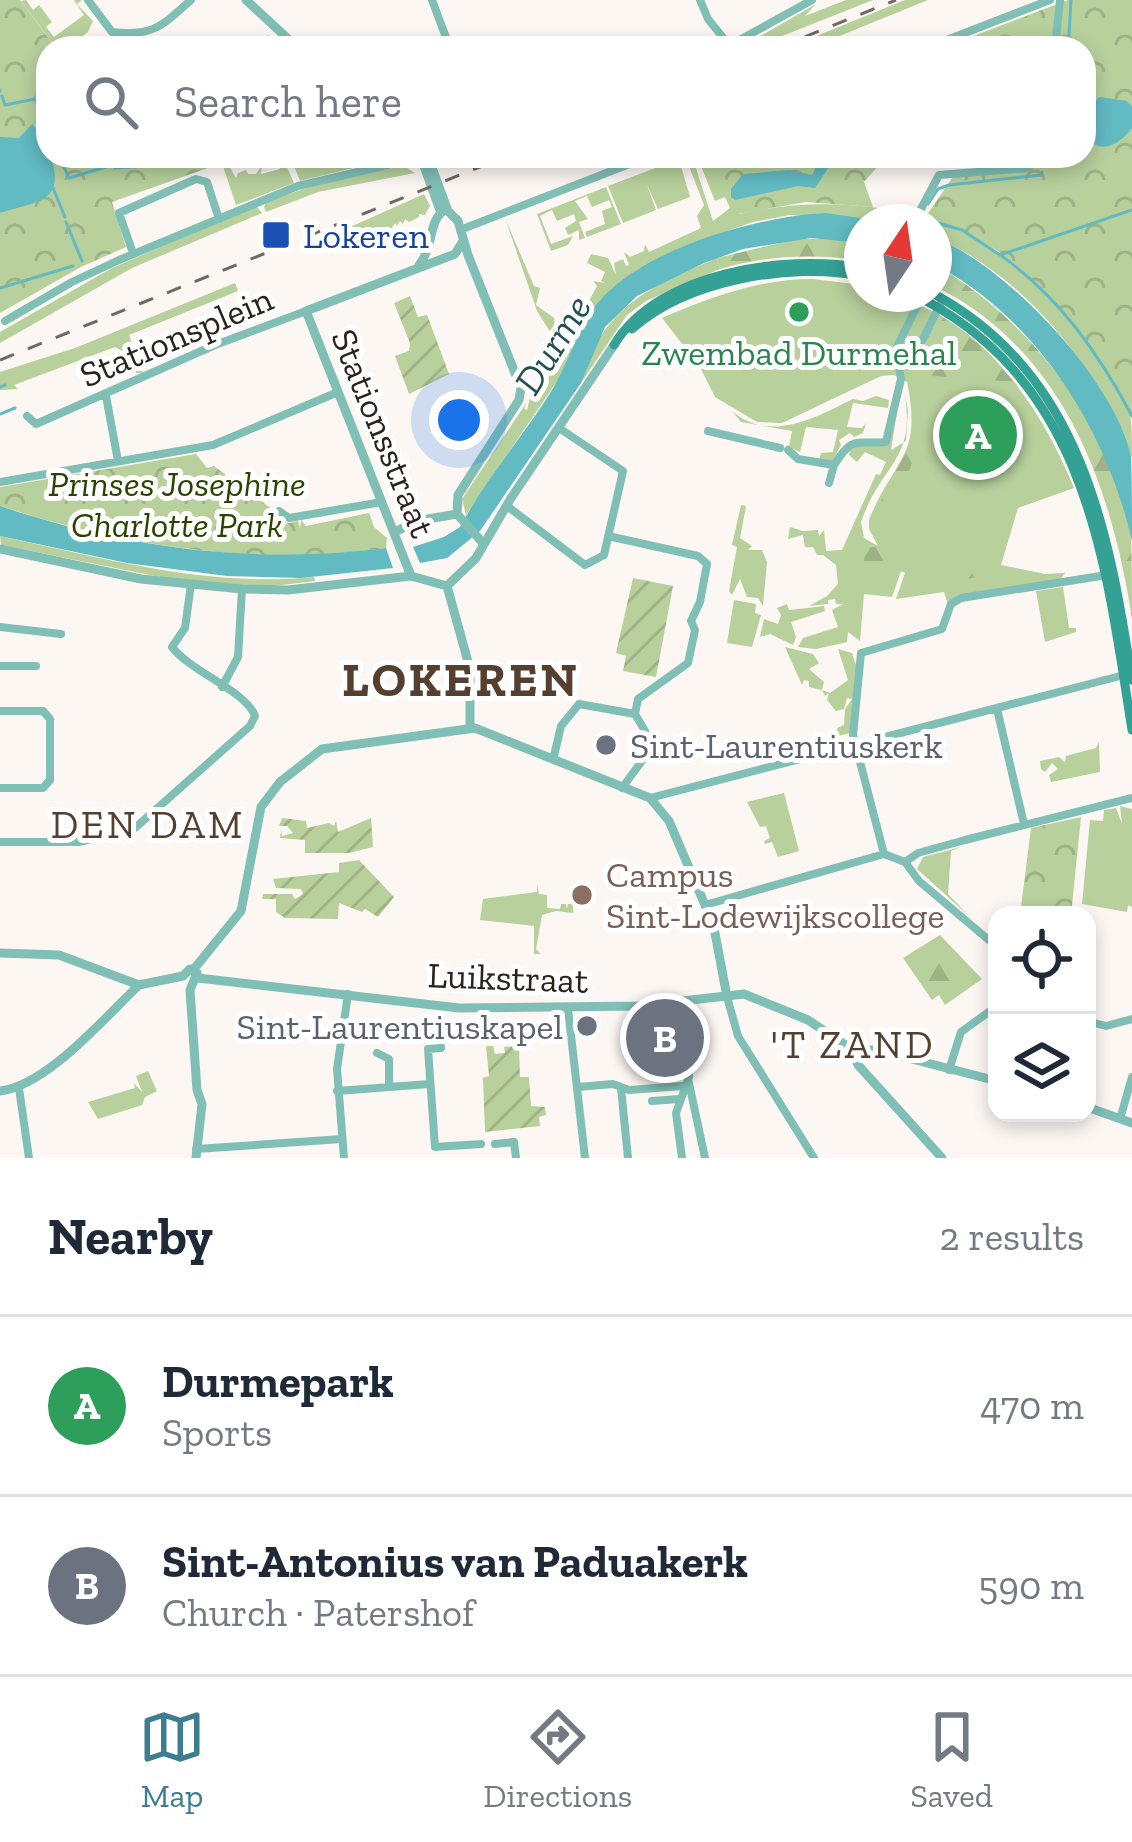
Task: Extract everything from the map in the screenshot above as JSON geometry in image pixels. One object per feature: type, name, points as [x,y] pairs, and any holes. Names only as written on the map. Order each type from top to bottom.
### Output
[{"type":"main road","points":[[614,345],[646,318],[728,283],[805,270],[844,271]]},
{"type":"main road","points":[[952,307],[978,322],[1016,359],[1070,439],[1090,483],[1107,536],[1129,676],[1132,730]]},
{"type":"main road","points":[[952,311],[990,344],[1043,408],[1078,476],[1107,575],[1129,676]]},
{"type":"street","points":[[88,0],[112,32],[139,35],[156,29],[191,0]]},
{"type":"street","points":[[246,0],[285,36]]},
{"type":"street","points":[[432,0],[446,36]]},
{"type":"street","points":[[700,0],[720,36]]},
{"type":"street","points":[[745,36],[812,0]]},
{"type":"street","points":[[957,36],[1050,0]]},
{"type":"street","points":[[1056,36],[1060,0]]},
{"type":"street","points":[[5,321],[71,282],[133,254],[315,180],[372,168]]},
{"type":"street","points":[[429,168],[445,212],[457,218],[521,388],[458,495],[459,516],[479,540]]},
{"type":"street","points":[[462,236],[622,168]]},
{"type":"street","points":[[924,204],[939,175],[1029,168]]},
{"type":"street","points":[[133,254],[119,213],[196,179],[207,182],[219,219]]},
{"type":"street","points":[[417,267],[433,240],[435,218],[445,212]]},
{"type":"street","name":"Stationsplein","points":[[27,416],[35,424],[215,345],[451,255],[460,250],[462,236]]},
{"type":"street","points":[[433,240],[438,252],[451,255]]},
{"type":"street","name":"Stationsstraat","points":[[306,310],[411,576]]},
{"type":"street","points":[[829,483],[843,449],[860,439],[886,442],[900,382],[893,355],[912,312]]},
{"type":"street","points":[[899,365],[912,361],[934,312]]},
{"type":"street","points":[[447,586],[476,558],[479,540],[507,506],[614,345]]},
{"type":"street","points":[[0,482],[213,445],[338,392]]},
{"type":"street","points":[[106,396],[118,461]]},
{"type":"street","points":[[507,506],[585,566],[604,555],[623,471],[559,428]]},
{"type":"street","points":[[708,431],[834,465]]},
{"type":"street","points":[[278,511],[289,518],[382,502]]},
{"type":"street","points":[[394,532],[416,520],[459,516]]},
{"type":"street","points":[[608,536],[698,556],[707,564],[691,621],[695,630],[688,663],[638,699],[635,714],[645,731],[645,760],[622,788]]},
{"type":"street","points":[[0,549],[141,579],[242,589],[288,590],[411,576],[447,586]]},
{"type":"street","points":[[884,854],[855,744],[861,652],[942,629],[951,604],[961,598],[1107,575]]},
{"type":"street","points":[[0,842],[79,842],[142,824],[254,721],[252,707],[172,646],[185,628],[191,584]]},
{"type":"street","points":[[447,586],[470,669],[470,728]]},
{"type":"street","points":[[222,687],[238,657],[242,589]]},
{"type":"street","points":[[0,627],[62,634]]},
{"type":"street","points":[[0,666],[35,667]]},
{"type":"street","points":[[650,798],[1129,676]]},
{"type":"street","points":[[554,756],[561,726],[579,704],[635,714]]},
{"type":"street","points":[[997,709],[1024,824]]},
{"type":"street","points":[[0,711],[43,711],[50,719],[50,780],[43,788],[0,788]]},
{"type":"street","points":[[341,1139],[196,1153],[202,1104],[196,1090],[191,977],[241,911],[261,807],[280,782],[317,751],[470,728],[554,756],[650,798],[669,821],[715,933],[738,1036],[814,1158]]},
{"type":"street","points":[[905,862],[918,853],[1132,798]]},
{"type":"street","points":[[705,905],[884,854],[905,862],[919,881],[988,939]]},
{"type":"street","points":[[0,953],[58,955],[139,985],[80,1041],[19,1088],[0,1091]]},
{"type":"street","name":"Luikstraat","points":[[139,985],[191,977],[459,1008],[568,1009],[746,994],[800,1016],[853,1050]]},
{"type":"street","points":[[344,1158],[338,1051],[354,994]]},
{"type":"street","points":[[684,1001],[686,1083],[705,1158]]},
{"type":"street","points":[[568,1009],[585,1158]]},
{"type":"street","points":[[949,1070],[961,1032],[988,1012]]},
{"type":"street","points":[[1096,1024],[1106,1027],[1132,1019]]},
{"type":"street","points":[[440,1043],[428,1049],[436,1153],[481,1144]]},
{"type":"street","points":[[942,1158],[858,1065],[853,1050],[877,1050],[988,1079]]},
{"type":"street","points":[[377,1053],[389,1059],[388,1084]]},
{"type":"street","points":[[1096,1110],[1126,1121],[1132,1077]]},
{"type":"street","points":[[578,1087],[613,1084],[629,1090],[686,1083]]},
{"type":"street","points":[[682,1158],[676,1114],[686,1083]]},
{"type":"street","points":[[337,1091],[429,1084]]},
{"type":"street","points":[[19,1088],[28,1158]]},
{"type":"street","points":[[621,1088],[628,1158]]},
{"type":"street","points":[[652,1101],[679,1099]]},
{"type":"street","points":[[495,1144],[514,1142],[516,1158]]},
{"type":"green space","points":[[0,0],[20,0],[47,36],[36,36],[36,168],[208,168],[112,202],[126,247],[0,313]]},
{"type":"green space","points":[[26,0],[33,10],[39,5],[52,22],[46,27],[53,36],[47,36],[21,1]]},
{"type":"green space","points":[[74,0],[82,0],[77,4],[93,21],[88,32],[55,36],[84,15]]},
{"type":"green space","points":[[846,0],[873,0],[782,36],[761,36],[816,4],[805,16]]},
{"type":"green space","points":[[905,0],[928,0],[840,36],[816,36]]},
{"type":"green space","points":[[1068,0],[1132,0],[1132,416],[1094,353],[1048,294],[991,247],[952,228],[952,204],[934,204],[955,174],[996,168],[1096,168],[1096,36],[974,36]]},
{"type":"green space","points":[[224,168],[230,168],[236,178],[246,170],[256,174],[262,168],[261,174],[287,168],[294,183],[236,205]]},
{"type":"green space","points":[[295,168],[354,168],[300,181]]},
{"type":"green space","points":[[393,168],[415,173],[318,192],[266,212],[266,202],[332,179]]},
{"type":"green space","points":[[655,168],[682,168],[690,197],[658,209],[647,185],[656,210],[623,223],[608,186]]},
{"type":"green space","points":[[690,168],[696,168],[713,221],[730,208],[725,197],[715,201],[702,168],[722,168],[739,214],[791,206],[844,206],[844,218],[790,215],[753,222],[682,247],[634,274],[595,307],[560,377],[466,515],[462,499],[527,402],[527,410],[531,394],[535,400],[563,352],[537,311],[505,218],[534,286],[540,288],[536,305],[554,318],[555,327],[571,335],[597,286],[593,281],[605,283],[601,281],[605,272],[587,263],[591,254],[608,258],[616,275],[614,263],[623,259],[629,265],[624,252],[630,257],[644,251],[645,244],[649,252],[701,228],[697,216],[704,205]]},
{"type":"green space","points":[[721,168],[876,168],[864,182],[872,204],[806,202],[738,214]]},
{"type":"green space","points":[[606,187],[621,224],[587,237],[585,232],[605,224],[602,211],[612,207],[609,200],[592,207],[587,196],[575,201],[588,219],[579,222],[585,238],[579,240],[579,230],[568,235],[565,228],[576,221],[574,214],[557,221],[552,210],[540,216],[551,244],[573,236],[568,245],[551,251],[537,214]]},
{"type":"green space","points":[[424,194],[430,206],[425,215],[395,223],[391,229],[387,226],[383,232],[380,227],[373,230],[374,236],[370,233],[359,242],[352,240],[348,228]]},
{"type":"green space","points":[[256,206],[262,213],[132,268],[0,343],[0,332],[112,268]]},
{"type":"green space","points":[[952,226],[1000,253],[1079,331],[1130,412],[1132,458],[1100,391],[1054,328],[999,275],[952,246]]},
{"type":"green space","points":[[797,239],[844,239],[844,258],[791,257],[720,269],[717,258]]},
{"type":"green space","points":[[717,258],[720,269],[646,301],[627,315],[581,383],[602,335],[632,302]]},
{"type":"green space","points":[[952,276],[1003,314],[1033,345],[1085,415],[1105,454],[1131,536],[1132,619],[1111,520],[1074,426],[1017,346],[952,297]]},
{"type":"green space","points":[[774,282],[844,283],[844,312],[934,312],[994,358],[1041,421],[1074,488],[1018,508],[1001,565],[1065,573],[1060,580],[948,604],[944,592],[896,599],[905,573],[901,571],[892,597],[864,594],[860,641],[848,632],[847,642],[816,649],[798,647],[803,638],[838,627],[832,610],[843,604],[836,604],[835,599],[809,606],[838,584],[836,565],[817,555],[813,547],[805,547],[803,535],[788,539],[790,527],[818,530],[819,536],[824,530],[826,551],[842,550],[886,462],[865,452],[857,462],[849,455],[850,449],[861,443],[886,444],[898,406],[891,450],[903,443],[861,522],[864,538],[878,546],[869,520],[909,443],[911,407],[907,382],[894,375],[881,376],[782,423],[757,422],[715,397],[700,367],[662,318]]},
{"type":"green space","points":[[235,283],[238,291],[129,335],[143,373],[136,373],[128,354],[115,347],[14,385],[18,389],[0,390],[0,372],[75,348]]},
{"type":"green space","points":[[410,296],[418,317],[427,315],[449,374],[409,394],[395,356],[409,351],[410,343],[394,303]]},
{"type":"green space","points":[[943,318],[981,346],[1017,385],[1016,390],[995,380],[917,375]]},
{"type":"green space","points":[[876,396],[889,400],[888,408],[853,403],[847,427],[862,428],[866,423],[863,433],[854,437],[850,433],[839,440],[832,462],[819,460],[821,453],[833,452],[838,430],[806,427],[800,452],[815,459],[789,447],[792,431],[764,426],[808,419],[853,399]]},
{"type":"green space","points":[[913,430],[923,432],[903,488],[895,496],[899,501],[889,498],[886,505],[896,509],[890,531],[894,543],[929,573],[997,565],[997,574],[940,583],[899,570],[895,580],[873,576],[864,566],[864,547],[879,547],[880,505]]},
{"type":"green space","name":"Prinses Josephine Charlotte Park","points":[[196,454],[207,468],[214,466],[276,512],[276,526],[298,521],[300,528],[301,520],[306,526],[369,513],[374,527],[387,538],[386,548],[288,555],[191,549],[95,532],[0,506],[0,487]]},
{"type":"green space","points":[[741,505],[746,506],[740,538],[752,546],[748,550],[762,550],[767,562],[763,606],[758,598],[747,597],[740,579],[732,595],[729,591]]},
{"type":"green space","points":[[0,536],[195,575],[314,577],[315,581],[265,587],[165,578],[1,545]]},
{"type":"green space","points":[[633,578],[673,586],[656,677],[623,671],[626,656],[616,653]]},
{"type":"green space","points":[[1063,587],[1069,628],[1076,632],[1045,642],[1036,591]]},
{"type":"green space","points":[[734,600],[756,604],[755,613],[761,615],[752,647],[727,643]]},
{"type":"green space","points":[[787,604],[789,610],[824,606],[825,611],[791,622],[796,637],[793,645],[770,634],[760,637],[764,619],[778,624],[777,608]]},
{"type":"green space","points":[[785,647],[813,654],[819,663],[809,669],[824,682],[822,690],[809,687],[809,681],[802,685]]},
{"type":"green space","points":[[838,649],[852,653],[857,668],[850,733],[838,736],[837,728],[844,725],[845,709],[852,699],[847,698],[844,709],[836,711],[827,700],[829,693],[825,696],[822,690],[830,693],[848,680]]},
{"type":"green space","points":[[1099,742],[1100,772],[1051,782],[1049,775],[1058,769],[1052,763],[1045,772],[1041,769],[1040,761],[1059,757],[1065,762],[1066,756],[1096,748]]},
{"type":"green space","points":[[784,793],[799,851],[778,857],[772,842],[765,844],[770,838],[766,826],[760,827],[747,802]]},
{"type":"green space","points":[[1120,806],[1132,809],[1132,907],[1128,905],[1127,912],[1082,904],[1090,820],[1103,821],[1104,810],[1116,808],[1122,824]]},
{"type":"green space","points":[[1081,817],[1072,906],[1021,906],[1031,828]]},
{"type":"green space","points":[[282,818],[306,821],[307,828],[334,826],[336,821],[338,832],[371,818],[373,847],[349,853],[305,853],[305,840],[280,838],[281,830],[282,836],[293,833],[279,826]]},
{"type":"green space","points":[[961,847],[951,851],[948,894],[970,917],[917,869],[923,857]]},
{"type":"green space","points":[[359,860],[394,897],[378,917],[339,903],[338,919],[285,918],[276,912],[276,899],[262,899],[263,894],[292,894],[295,899],[303,894],[301,889],[276,888],[273,879],[339,872],[339,863]]},
{"type":"green space","points":[[537,885],[539,894],[547,895],[547,908],[560,909],[566,904],[567,909],[573,904],[573,913],[542,915],[536,949],[541,954],[534,954],[534,926],[480,920],[483,899],[537,892]]},
{"type":"green space","points":[[940,935],[982,979],[945,1005],[939,995],[932,1000],[903,958]]},
{"type":"green space","points":[[486,1046],[493,1046],[495,1054],[505,1053],[504,1047],[519,1046],[520,1077],[529,1077],[531,1106],[545,1107],[540,1126],[485,1132]]},
{"type":"green space","points":[[148,1071],[157,1091],[145,1097],[142,1105],[98,1119],[88,1102],[135,1088],[134,1083],[142,1092],[136,1076]]},
{"type":"water","points":[[1096,100],[1127,101],[1132,107],[1132,128],[1118,142],[1096,145]]},
{"type":"water","points":[[32,124],[36,168],[53,168],[53,189],[37,202],[0,213],[0,137],[19,138]]},
{"type":"water","points":[[815,168],[828,168],[815,188],[798,186],[735,200],[731,197],[731,189],[743,174],[789,170],[812,175]]},
{"type":"water","points":[[798,216],[844,216],[844,241],[811,238],[743,249],[637,296],[605,327],[581,383],[480,531],[447,558],[420,563],[413,547],[460,527],[554,387],[594,308],[613,287],[638,269],[700,240]]},
{"type":"water","points":[[952,246],[1024,298],[1103,393],[1131,456],[1132,541],[1105,458],[1062,381],[1005,314],[952,275]]},
{"type":"water","points":[[0,506],[94,533],[190,549],[288,555],[386,548],[393,568],[301,578],[227,576],[127,563],[0,536]]},
{"type":"waterway","points":[[1069,35],[1071,0]]},
{"type":"waterway","points":[[2,96],[5,105],[36,101]]},
{"type":"waterway","points":[[64,168],[69,178],[102,168]]},
{"type":"waterway","points":[[928,204],[938,189],[949,185],[1042,172]]},
{"type":"waterway","points":[[53,188],[65,217]]},
{"type":"waterway","points":[[952,227],[1000,255],[1132,210]]},
{"type":"waterway","points":[[66,222],[82,261]]},
{"type":"waterway","points":[[1002,256],[1076,328],[1132,416]]},
{"type":"waterway","points":[[0,288],[73,266]]},
{"type":"waterway","points":[[0,387],[5,385]]},
{"type":"waterway","points":[[0,414],[15,408]]},
{"type":"railway","points":[[807,36],[896,0]]},
{"type":"railway","points":[[0,360],[477,168]]},
{"type":"place","name":"Lokeren","points":[[276,235]]},
{"type":"place","name":"Zwembad Durmehal","points":[[799,312]]},
{"type":"place","name":"Durmepark","points":[[978,435]]},
{"type":"place","name":"Sint-Laurentiuskerk","points":[[606,745]]},
{"type":"place","name":"Campus Sint-Lodewijkscollege","points":[[582,895]]},
{"type":"place","name":"Sint-Laurentiuskapel","points":[[587,1026]]},
{"type":"place","name":"Sint-Antonius van Paduakerk","points":[[665,1038]]},
{"type":"district","name":"LOKEREN","points":[[461,679]]},
{"type":"district","name":"DEN DAM","points":[[148,824]]},
{"type":"district","name":"'T ZAND","points":[[853,1044]]},
{"type":"water label","name":"Durme","points":[[552,344]]}]
